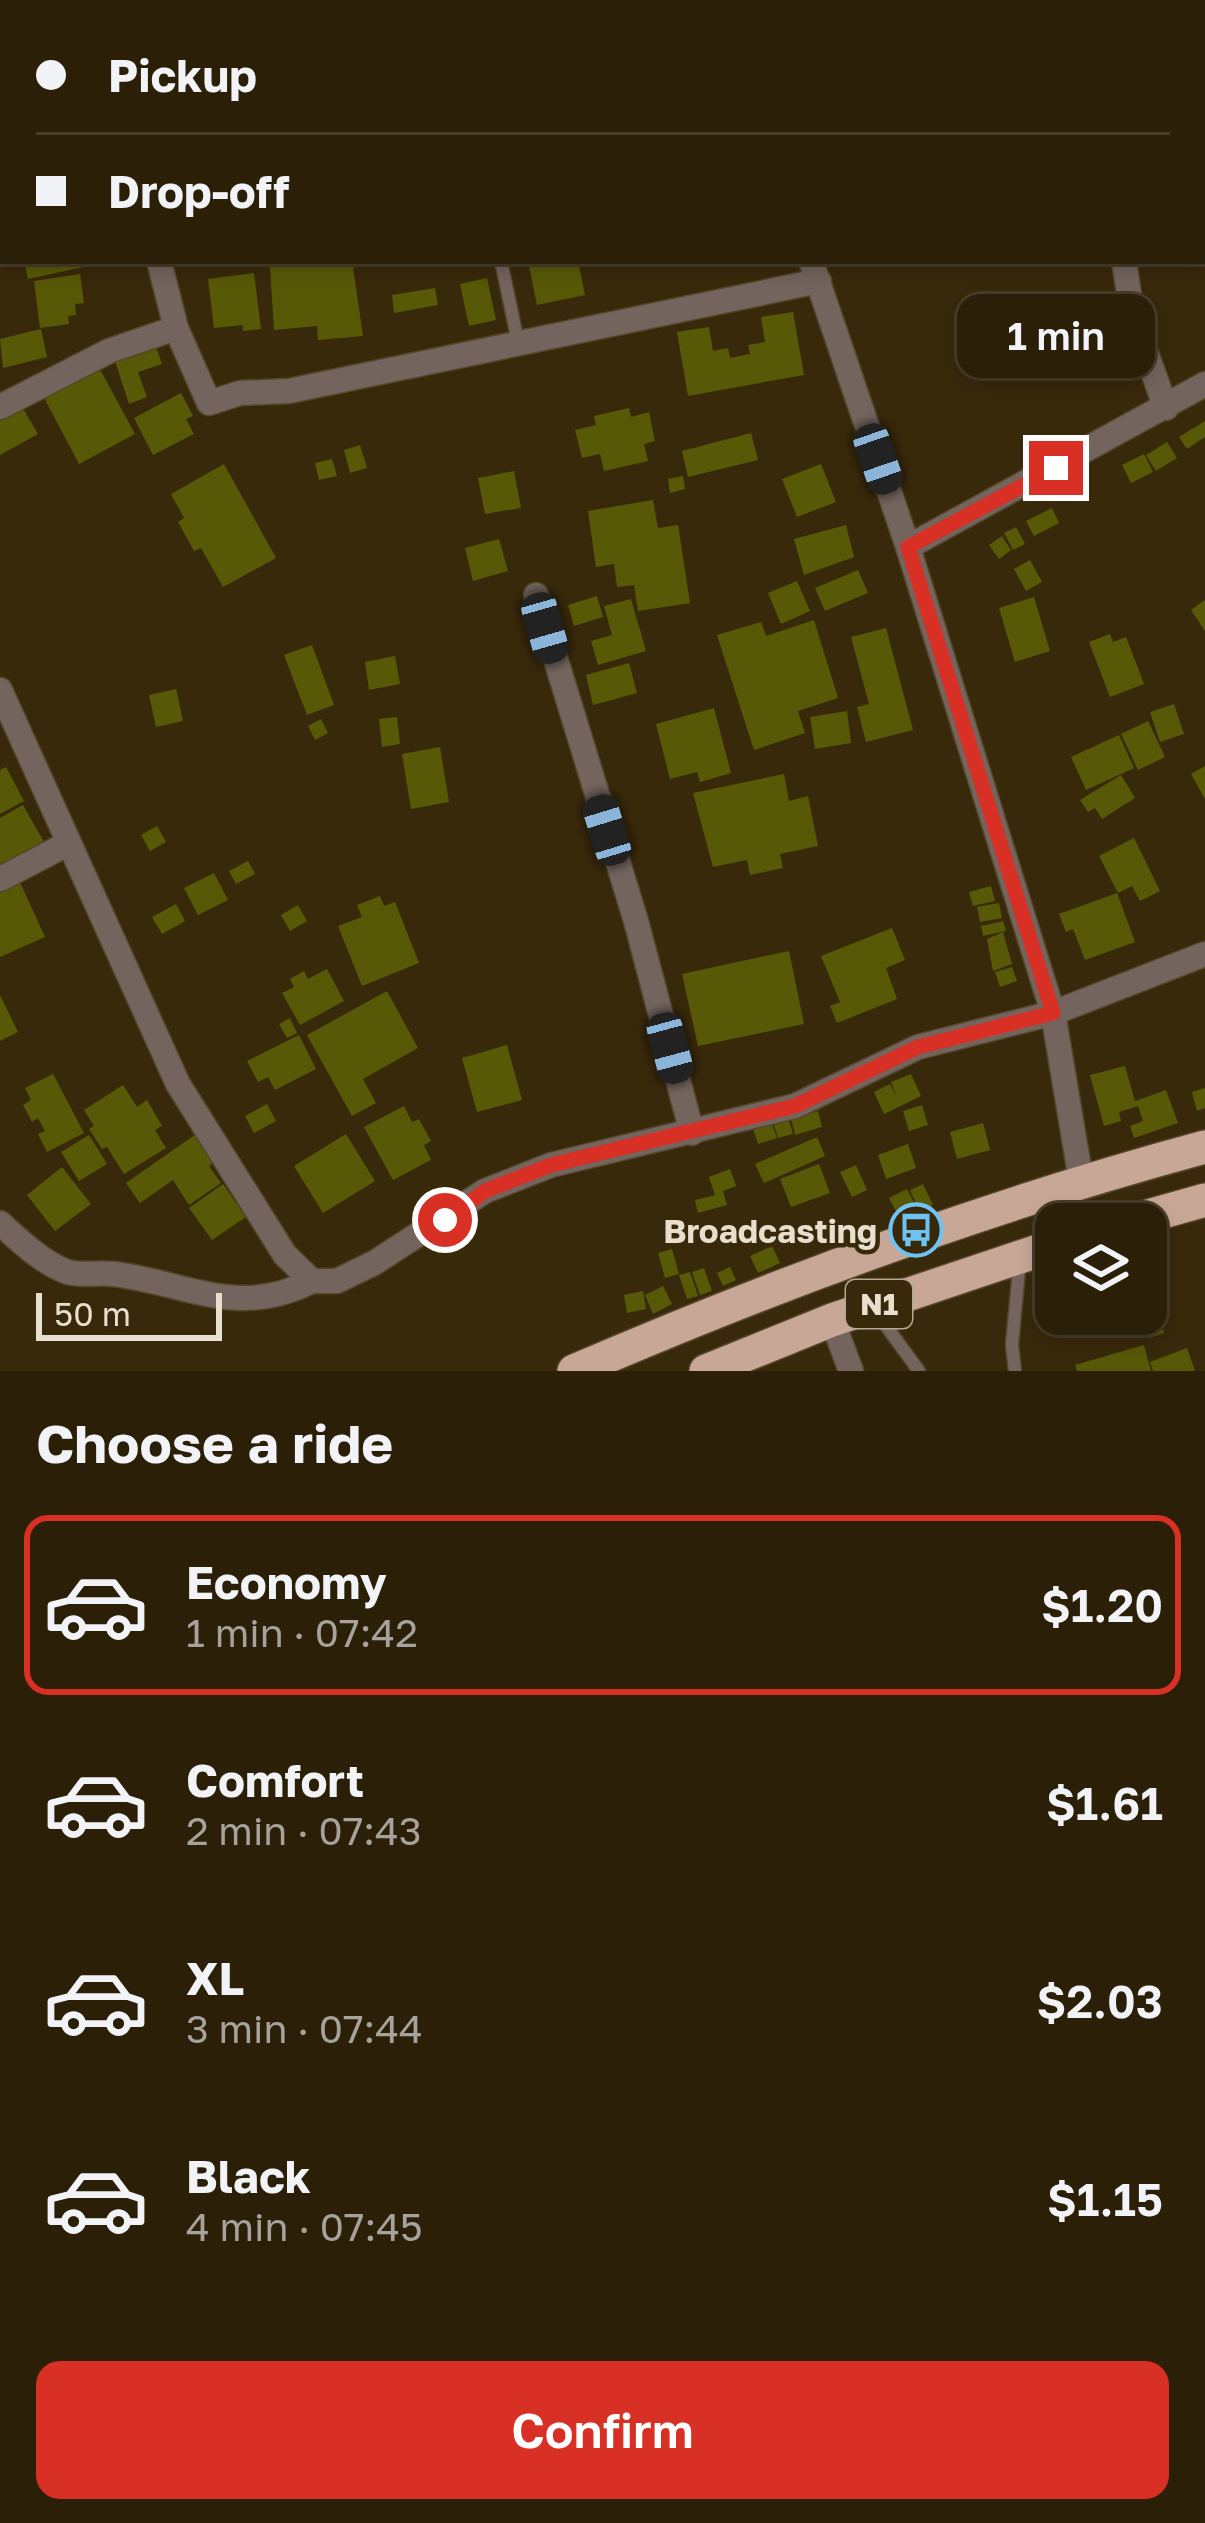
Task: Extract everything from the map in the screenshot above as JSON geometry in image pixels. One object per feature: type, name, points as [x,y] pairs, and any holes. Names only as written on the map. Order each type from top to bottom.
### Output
[{"type":"highway","name":"N1","points":[[574,1371],[816,1274],[1081,1180],[1205,1147]]},
{"type":"highway","points":[[1167,1211],[1205,1200]]},
{"type":"highway","name":"N1","points":[[706,1371],[832,1320],[1035,1252]]},
{"type":"street","points":[[160,264],[176,328],[209,403],[240,393],[289,391],[518,344],[815,271],[908,547],[1053,1013],[1081,1180]]},
{"type":"street","points":[[1124,264],[1132,314],[1166,408]]},
{"type":"street","points":[[0,407],[109,351],[176,328]]},
{"type":"street","points":[[908,547],[1205,384]]},
{"type":"street","points":[[536,595],[636,921],[692,1133]]},
{"type":"street","points":[[0,691],[178,1084],[285,1256],[312,1281]]},
{"type":"street","points":[[0,879],[67,844]]},
{"type":"street","points":[[0,1223],[29,1249],[68,1272],[115,1274],[213,1296],[281,1296],[312,1281],[337,1282],[392,1253],[485,1191],[551,1165],[795,1106],[918,1047],[1053,1013],[1205,954]]},
{"type":"street","points":[[832,1320],[851,1371]]},
{"type":"lane","points":[[502,264],[518,344]]},
{"type":"lane","points":[[1015,1371],[1012,1345],[1020,1257]]},
{"type":"lane","points":[[872,1307],[919,1371]]},
{"type":"building","points":[[25,264],[97,264],[28,279]]},
{"type":"building","points":[[352,264],[363,336],[318,340],[317,326],[274,330],[270,267]]},
{"type":"building","points":[[529,264],[579,264],[585,295],[537,305]]},
{"type":"building","points":[[254,273],[261,329],[243,331],[243,325],[214,328],[208,279]]},
{"type":"building","points":[[80,274],[84,303],[75,304],[76,315],[68,316],[69,324],[40,328],[34,281]]},
{"type":"building","points":[[487,278],[496,320],[469,326],[460,284]]},
{"type":"building","points":[[435,288],[438,305],[394,313],[392,295]]},
{"type":"building","points":[[793,312],[804,375],[688,396],[677,332],[709,327],[713,351],[728,348],[730,358],[750,354],[748,345],[765,342],[761,317]]},
{"type":"building","points":[[41,329],[47,357],[3,368],[0,339]]},
{"type":"building","points":[[156,347],[162,364],[138,372],[147,397],[129,404],[115,361]]},
{"type":"building","points":[[96,362],[135,434],[79,464],[41,392]]},
{"type":"building","points":[[181,393],[193,416],[186,419],[194,434],[153,455],[134,418]]},
{"type":"building","points":[[21,405],[38,434],[0,455],[0,417]]},
{"type":"building","points":[[629,408],[631,417],[649,412],[655,441],[644,444],[648,461],[604,471],[600,454],[582,458],[575,430],[596,425],[594,416]]},
{"type":"building","points":[[1205,421],[1205,437],[1187,449],[1179,437]]},
{"type":"building","points":[[751,433],[758,460],[688,477],[682,451]]},
{"type":"building","points":[[1167,442],[1177,458],[1156,471],[1146,455]]},
{"type":"building","points":[[360,445],[367,468],[350,473],[344,450]]},
{"type":"building","points":[[1144,454],[1153,472],[1131,483],[1122,465]]},
{"type":"building","points":[[332,459],[337,476],[319,480],[315,463]]},
{"type":"building","points":[[224,464],[276,558],[223,587],[201,548],[194,551],[178,522],[184,518],[171,494]]},
{"type":"building","points":[[821,464],[836,502],[797,517],[782,479]]},
{"type":"building","points":[[514,471],[521,508],[485,514],[478,478]]},
{"type":"building","points":[[683,476],[685,489],[670,493],[668,479]]},
{"type":"building","points":[[653,500],[658,528],[678,525],[690,603],[638,611],[634,585],[617,587],[614,564],[596,567],[588,511]]},
{"type":"building","points":[[1052,508],[1059,523],[1034,536],[1026,521]]},
{"type":"building","points":[[846,525],[854,557],[804,575],[794,539]]},
{"type":"building","points":[[1016,527],[1025,544],[1013,550],[1004,533]]},
{"type":"building","points":[[1002,536],[1011,550],[999,559],[989,545]]},
{"type":"building","points":[[499,539],[508,571],[473,581],[465,548]]},
{"type":"building","points":[[1030,560],[1042,582],[1026,591],[1014,569]]},
{"type":"building","points":[[858,570],[868,593],[825,611],[815,588]]},
{"type":"building","points":[[797,581],[810,611],[781,624],[768,593]]},
{"type":"building","points":[[597,596],[603,617],[574,626],[568,605]]},
{"type":"building","points":[[1034,597],[1050,651],[1015,662],[999,608]]},
{"type":"building","points":[[631,599],[646,651],[598,665],[591,641],[612,635],[604,606]]},
{"type":"building","points":[[1205,600],[1205,631],[1191,610]]},
{"type":"building","points":[[814,620],[838,698],[798,711],[805,733],[754,750],[717,635],[761,622],[766,636]]},
{"type":"building","points":[[886,628],[913,730],[866,742],[857,707],[869,704],[851,637]]},
{"type":"building","points":[[1110,634],[1113,642],[1126,637],[1144,684],[1110,697],[1089,642]]},
{"type":"building","points":[[312,645],[334,705],[307,715],[284,655]]},
{"type":"building","points":[[395,656],[400,684],[369,690],[365,662]]},
{"type":"building","points":[[629,663],[637,693],[593,705],[586,675]]},
{"type":"building","points":[[176,689],[183,721],[156,727],[149,695]]},
{"type":"building","points":[[1174,704],[1184,734],[1160,742],[1150,712]]},
{"type":"building","points":[[714,708],[731,773],[700,782],[697,772],[670,779],[656,724]]},
{"type":"building","points":[[847,711],[851,743],[815,749],[810,717]]},
{"type":"building","points":[[397,717],[400,744],[382,747],[379,719]]},
{"type":"building","points":[[321,719],[328,733],[315,740],[308,726]]},
{"type":"building","points":[[1148,721],[1165,757],[1138,770],[1121,734]]},
{"type":"building","points":[[1119,735],[1134,768],[1086,790],[1071,757]]},
{"type":"building","points":[[440,747],[449,802],[411,809],[402,754]]},
{"type":"building","points":[[1205,766],[1205,799],[1191,774]]},
{"type":"building","points":[[6,767],[24,801],[0,814],[0,770]]},
{"type":"building","points":[[784,774],[789,801],[808,796],[818,846],[780,854],[783,868],[750,875],[747,860],[713,867],[693,793]]},
{"type":"building","points":[[1121,775],[1135,798],[1102,819],[1095,808],[1088,812],[1080,800]]},
{"type":"building","points":[[23,805],[44,842],[0,867],[0,818]]},
{"type":"building","points":[[157,826],[166,842],[150,851],[141,835]]},
{"type":"building","points":[[1134,838],[1160,891],[1140,901],[1132,886],[1118,893],[1099,856]]},
{"type":"building","points":[[248,861],[255,874],[236,884],[229,871]]},
{"type":"building","points":[[214,873],[228,900],[198,915],[184,888]]},
{"type":"building","points":[[19,880],[45,937],[0,957],[0,889]]},
{"type":"building","points":[[991,886],[995,901],[973,906],[969,892]]},
{"type":"building","points":[[1117,893],[1135,942],[1085,960],[1073,929],[1066,932],[1059,914]]},
{"type":"building","points":[[380,896],[384,906],[395,902],[419,963],[362,986],[338,926],[362,917],[357,905]]},
{"type":"building","points":[[999,903],[1002,918],[980,922],[977,907]]},
{"type":"building","points":[[176,904],[185,921],[162,934],[152,917]]},
{"type":"building","points":[[298,905],[307,921],[290,931],[281,915]]},
{"type":"building","points":[[1003,921],[1006,931],[983,936],[981,926]]},
{"type":"building","points":[[892,928],[905,960],[886,968],[897,999],[837,1023],[830,1006],[840,1002],[821,956]]},
{"type":"building","points":[[1003,932],[1012,964],[993,971],[987,939]]},
{"type":"building","points":[[789,951],[804,1024],[698,1046],[682,974]]},
{"type":"building","points":[[1012,967],[1017,981],[1000,987],[995,972]]},
{"type":"building","points":[[327,969],[344,1001],[300,1025],[282,993],[294,987],[290,979],[304,971],[308,979]]},
{"type":"building","points":[[387,991],[418,1048],[363,1079],[376,1103],[352,1116],[307,1035]]},
{"type":"building","points":[[0,995],[18,1032],[0,1041]]},
{"type":"building","points":[[290,1018],[297,1033],[287,1038],[279,1024]]},
{"type":"building","points":[[299,1035],[316,1069],[275,1090],[268,1077],[258,1082],[247,1061]]},
{"type":"building","points":[[507,1045],[522,1100],[477,1112],[462,1058]]},
{"type":"building","points":[[1125,1066],[1135,1101],[1166,1090],[1178,1123],[1134,1138],[1130,1126],[1143,1121],[1138,1106],[1119,1112],[1121,1121],[1104,1126],[1090,1075]]},
{"type":"building","points":[[53,1074],[84,1133],[47,1152],[38,1134],[45,1131],[38,1118],[32,1122],[23,1105],[31,1100],[25,1088]]},
{"type":"building","points":[[911,1074],[921,1096],[884,1114],[874,1092],[890,1084],[897,1097],[891,1082]]},
{"type":"building","points":[[123,1085],[137,1107],[147,1100],[162,1126],[155,1130],[166,1148],[124,1174],[89,1129],[94,1126],[84,1110]]},
{"type":"building","points":[[1205,1088],[1205,1108],[1197,1111],[1192,1092]]},
{"type":"building","points":[[267,1104],[276,1121],[254,1133],[245,1116]]},
{"type":"building","points":[[922,1105],[928,1125],[909,1131],[903,1111]]},
{"type":"building","points":[[404,1106],[412,1122],[419,1119],[431,1141],[424,1145],[431,1160],[393,1180],[364,1127]]},
{"type":"building","points":[[818,1111],[822,1127],[795,1135],[791,1118]]},
{"type":"building","points":[[787,1114],[793,1134],[778,1138],[772,1119]]},
{"type":"building","points":[[770,1119],[777,1138],[758,1144],[752,1125]]},
{"type":"building","points":[[983,1123],[990,1150],[957,1159],[950,1132]]},
{"type":"building","points":[[202,1130],[221,1158],[209,1166],[221,1183],[189,1205],[173,1180],[140,1203],[126,1183]]},
{"type":"building","points":[[346,1134],[375,1181],[323,1213],[294,1166]]},
{"type":"building","points":[[89,1135],[107,1164],[79,1181],[61,1152]]},
{"type":"building","points":[[817,1137],[825,1156],[764,1183],[755,1164]]},
{"type":"building","points":[[908,1144],[916,1168],[886,1179],[878,1155]]},
{"type":"building","points":[[819,1164],[830,1193],[791,1207],[780,1179]]},
{"type":"building","points":[[856,1165],[867,1190],[852,1197],[840,1172]]},
{"type":"building","points":[[62,1167],[91,1204],[55,1231],[27,1195]]},
{"type":"building","points":[[730,1169],[736,1186],[723,1191],[727,1205],[698,1213],[695,1200],[715,1195],[709,1177]]},
{"type":"building","points":[[223,1184],[246,1217],[212,1240],[189,1208]]},
{"type":"building","points":[[923,1184],[933,1205],[919,1211],[910,1190]]},
{"type":"building","points":[[907,1189],[917,1208],[899,1217],[889,1198]]},
{"type":"building","points":[[772,1246],[780,1263],[758,1273],[750,1256]]},
{"type":"building","points":[[672,1249],[679,1274],[665,1278],[658,1253]]},
{"type":"building","points":[[730,1267],[736,1280],[723,1286],[717,1273]]},
{"type":"building","points":[[704,1268],[712,1291],[700,1295],[692,1272]]},
{"type":"building","points":[[690,1272],[698,1296],[687,1299],[679,1275]]},
{"type":"building","points":[[663,1286],[672,1304],[653,1314],[645,1295]]},
{"type":"building","points":[[643,1291],[646,1309],[627,1313],[624,1295]]},
{"type":"building","points":[[1144,1345],[1151,1371],[1077,1371],[1075,1365]]},
{"type":"building","points":[[1187,1348],[1195,1371],[1153,1371],[1150,1362]]},
{"type":"place","name":"Broadcasting","points":[[916,1230]]},
{"type":"route","points":[[445,1220],[485,1191],[551,1165],[795,1106],[918,1047],[1053,1013],[908,547],[1056,468]]}]
